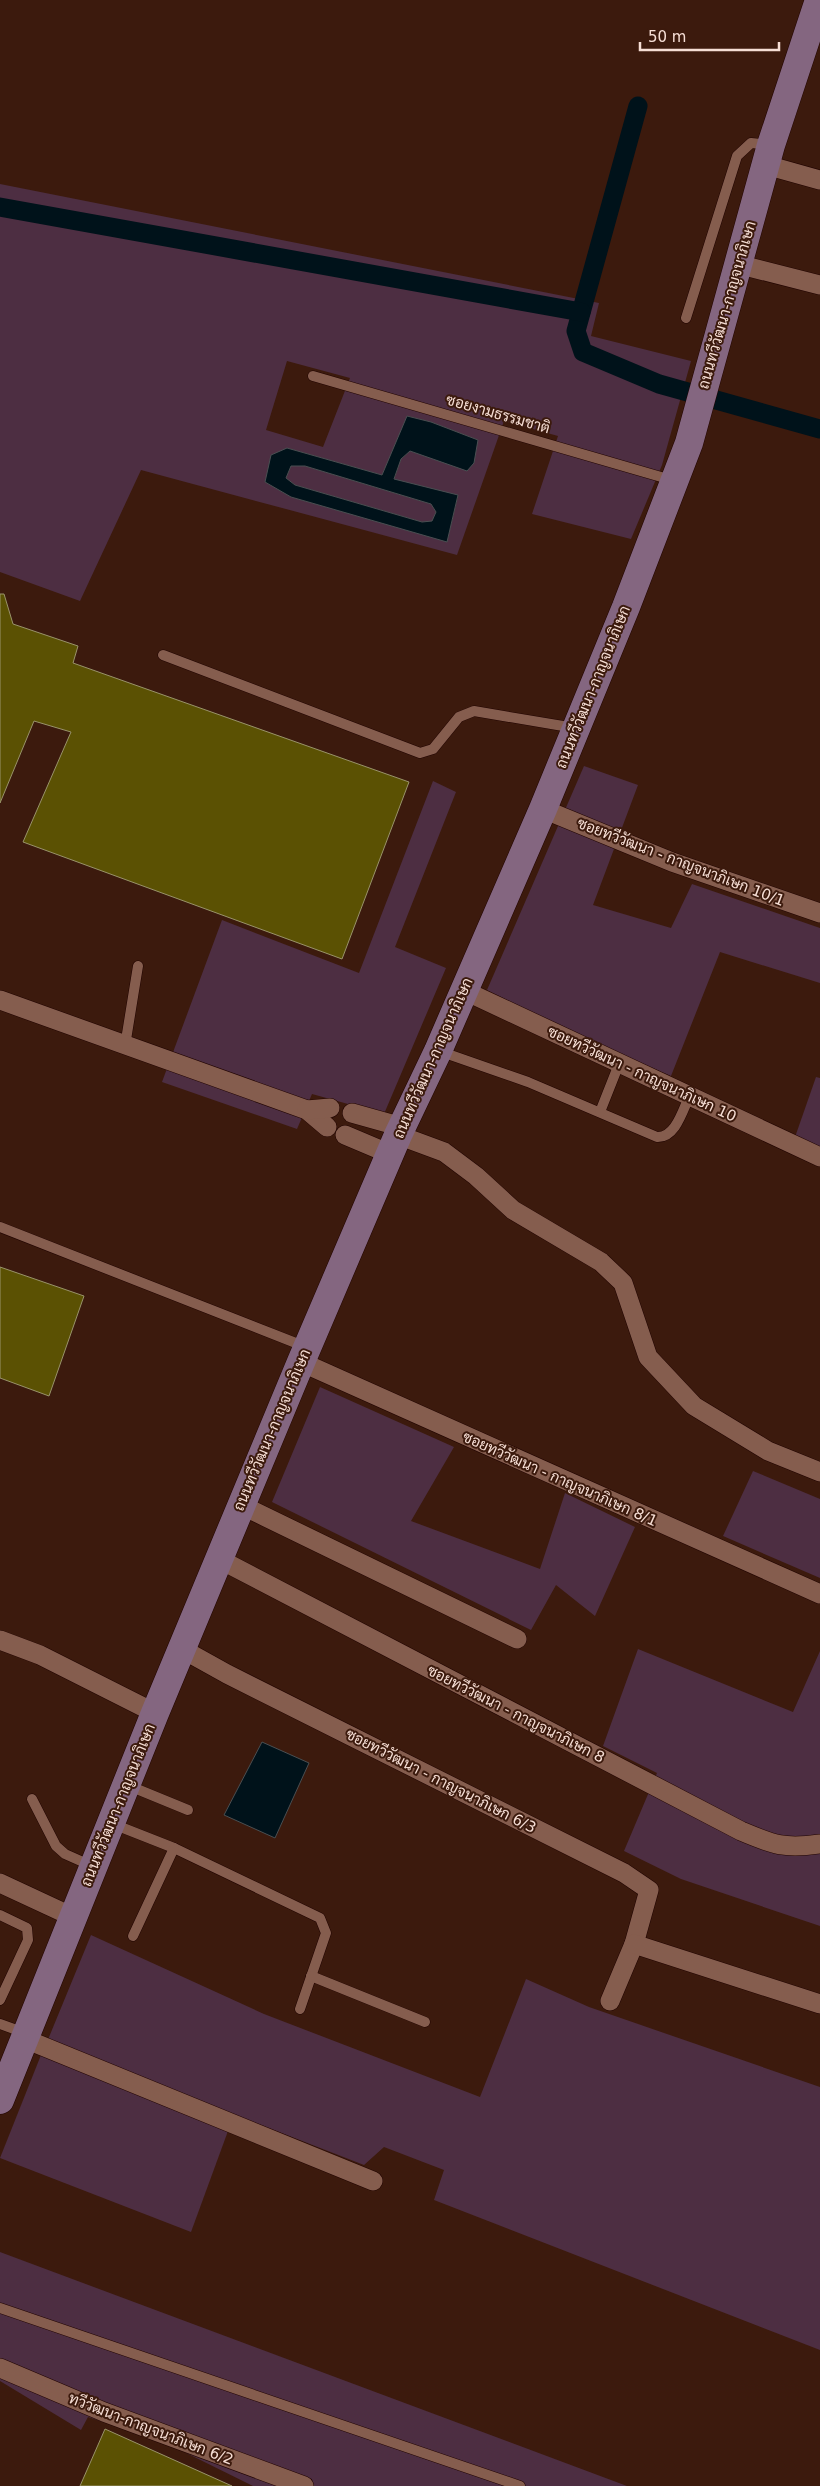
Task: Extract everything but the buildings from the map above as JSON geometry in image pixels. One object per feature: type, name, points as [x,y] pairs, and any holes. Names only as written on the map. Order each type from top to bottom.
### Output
[{"type":"street","name":"ถนนทวีวัฒนา-กาญจนาภิเษก","points":[[0,2100],[155,1713],[304,1354],[543,809],[626,608],[675,481],[691,432],[769,155],[819,0]]},
{"type":"street","points":[[769,155],[820,180]]},
{"type":"street","points":[[737,264],[820,285]]},
{"type":"street","name":"ซอยทวีวัฒนา - กาญจนาภิเษก 10/1","points":[[543,809],[672,862],[820,913]]},
{"type":"street","name":"ซอยทวีวัฒนา - กาญจนาภิเษก 10","points":[[463,990],[619,1064],[690,1095],[775,1138],[820,1157]]},
{"type":"street","points":[[0,1000],[307,1110],[327,1127]]},
{"type":"street","points":[[307,1110],[330,1108]]},
{"type":"street","points":[[352,1113],[397,1139]]},
{"type":"street","points":[[345,1135],[397,1139],[444,1152],[476,1176],[513,1210],[600,1262],[623,1283],[648,1357],[694,1406],[768,1451],[820,1472]]},
{"type":"street","name":"ซอยทวีวัฒนา - กาญจนาภิเษก 8/1","points":[[304,1354],[820,1594]]},
{"type":"street","points":[[241,1505],[517,1639]]},
{"type":"street","name":"ซอยทวีวัฒนา - กาญจนาภิเษก 8","points":[[219,1559],[741,1831],[784,1847],[797,1848],[820,1844]]},
{"type":"street","points":[[0,1640],[40,1655],[155,1713]]},
{"type":"street","name":"ซอยทวีวัฒนา - กาญจนาภิเษก 6/3","points":[[182,1649],[227,1674],[624,1873],[649,1890],[634,1944],[610,2001]]},
{"type":"street","points":[[0,1883],[73,1917]]},
{"type":"street","points":[[634,1944],[820,2004]]},
{"type":"street","points":[[26,2036],[373,2181]]},
{"type":"street","name":"ทวีวัฒนา-กาญจนาภิเษก 6/2","points":[[0,2368],[104,2412],[304,2486]]},
{"type":"lane","points":[[686,318],[737,156],[751,143],[769,155]]},
{"type":"lane","name":"ซอยงามธรรมชาติ","points":[[313,376],[675,481]]},
{"type":"lane","points":[[163,655],[420,753],[433,749],[459,717],[474,711],[576,728]]},
{"type":"lane","points":[[125,1046],[138,966]]},
{"type":"lane","points":[[438,1051],[528,1082],[656,1137],[663,1137],[674,1127],[690,1095]]},
{"type":"lane","points":[[600,1112],[619,1064]]},
{"type":"lane","points":[[0,1226],[304,1354]]},
{"type":"lane","points":[[127,1785],[188,1810]]},
{"type":"lane","points":[[32,1799],[56,1846],[65,1854],[94,1867]]},
{"type":"lane","points":[[111,1823],[174,1848],[320,1918],[326,1933],[300,2009]]},
{"type":"lane","points":[[133,1936],[174,1848]]},
{"type":"lane","points":[[0,1914],[27,1928],[28,1940],[0,2000]]},
{"type":"lane","points":[[311,1976],[425,2022]]},
{"type":"lane","points":[[0,2024],[26,2036]]},
{"type":"lane","points":[[0,2308],[520,2486]]},
{"type":"shaded area","points":[[0,184],[599,303],[591,336],[691,361],[662,465],[631,539],[532,514],[558,436],[504,421],[457,555],[141,470],[80,601],[0,572]],"holes":[[[287,361],[350,378],[323,447],[266,430]],[[408,416],[431,422],[478,440],[410,451],[401,459],[394,480],[458,496],[447,541],[291,497],[265,482],[287,448],[382,475]]]},
{"type":"shaded area","points":[[407,416],[431,422],[478,440],[474,463],[467,471],[410,451],[401,459],[394,479],[458,495],[447,542],[291,497],[265,482],[271,455],[287,448],[382,475]],"holes":[[[291,466],[305,466],[431,504],[436,512],[432,521],[422,522],[295,485],[286,478]]]},
{"type":"shaded area","points":[[291,466],[305,466],[431,504],[436,512],[432,522],[422,522],[295,485],[286,478]]},
{"type":"shaded area","points":[[584,766],[638,785],[593,905],[671,928],[692,884],[820,928],[820,983],[720,952],[671,1076],[582,1037],[487,990]]},
{"type":"shaded area","points":[[433,781],[456,792],[395,947],[446,968],[384,1114],[312,1094],[297,1129],[162,1082],[222,920],[359,973]]},
{"type":"shaded area","points":[[816,1077],[820,1078],[820,1150],[794,1140]]},
{"type":"shaded area","points":[[320,1387],[454,1447],[411,1521],[540,1569],[565,1493],[635,1527],[595,1616],[556,1585],[531,1630],[272,1502]]},
{"type":"shaded area","points":[[753,1471],[820,1499],[820,1578],[723,1536]]},
{"type":"shaded area","points":[[638,1649],[793,1712],[820,1651],[820,1926],[681,1879],[624,1851],[657,1773],[603,1746]]},
{"type":"shaded area","points":[[262,1742],[309,1763],[275,1838],[224,1815]]},
{"type":"shaded area","points":[[91,1935],[264,2014],[480,2097],[526,1979],[589,2007],[820,2087],[820,2350],[434,2200],[444,2170],[384,2147],[364,2165],[47,2042]]},
{"type":"shaded area","points":[[41,2055],[228,2131],[191,2232],[0,2158]]},
{"type":"shaded area","points":[[0,2252],[627,2486],[253,2486],[164,2442],[88,2417],[81,2430],[0,2381]]},
{"type":"waterway","points":[[638,106],[576,331],[583,352],[659,384],[820,429]]},
{"type":"waterway","points":[[0,207],[581,312]]}]
